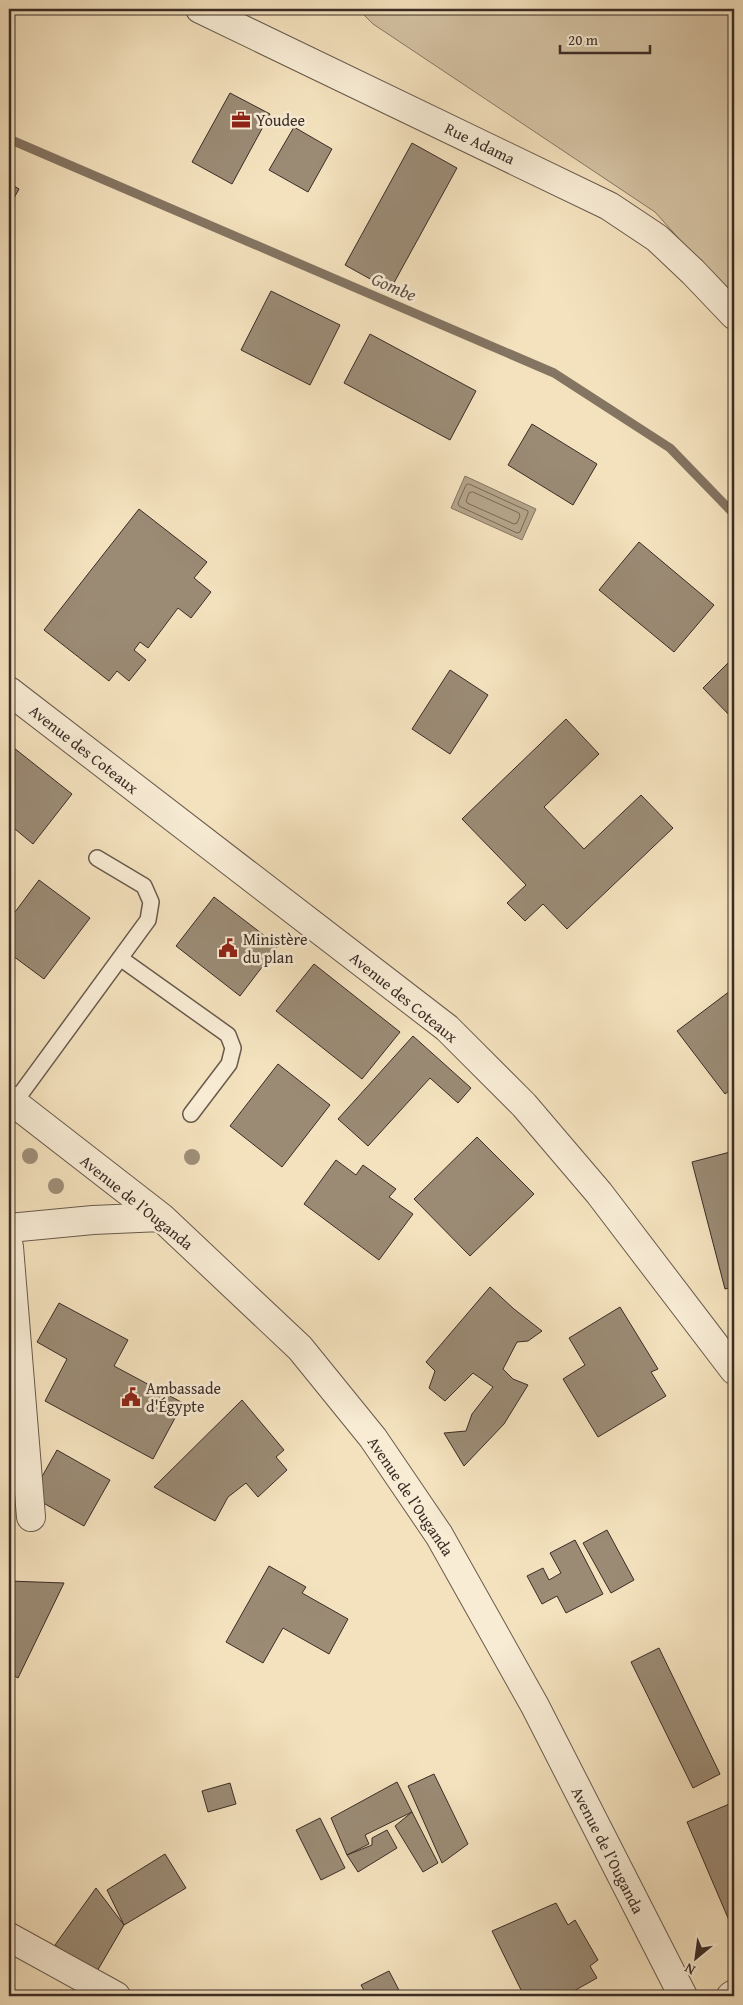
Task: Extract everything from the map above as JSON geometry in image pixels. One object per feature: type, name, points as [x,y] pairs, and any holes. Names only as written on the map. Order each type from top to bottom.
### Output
[{"type":"street","name":"Rue Adama","points":[[200,9],[609,206],[657,238],[734,315]]},
{"type":"street","name":"Avenue des Coteaux","points":[[9,690],[447,1028],[524,1105],[599,1193],[734,1370]]},
{"type":"street","name":"Avenue de l’Ouganda","points":[[11,1101],[161,1217],[300,1348],[373,1438],[439,1535],[535,1706],[683,1996]]},
{"type":"street","points":[[9,1228],[93,1220],[161,1217]]},
{"type":"street","points":[[9,1247],[31,1517]]},
{"type":"street","points":[[9,1937],[116,1996]]},
{"type":"street","points":[[730,1996],[734,1994]]},
{"type":"lane","points":[[11,1101],[148,920],[151,902],[144,886],[97,858]]},
{"type":"lane","points":[[120,958],[228,1034],[233,1048],[230,1064],[190,1114]]},
{"type":"shaded area","points":[[358,9],[734,9],[734,300],[655,212],[373,24]]},
{"type":"water","points":[[465,476],[536,509],[522,540],[451,508]]},
{"type":"building","points":[[230,93],[270,114],[232,184],[192,162]]},
{"type":"building","points":[[294,127],[332,149],[308,192],[269,170]]},
{"type":"building","points":[[412,143],[457,168],[390,290],[345,265]]},
{"type":"building","points":[[9,183],[19,189],[9,207]]},
{"type":"building","points":[[271,291],[340,325],[310,385],[241,350]]},
{"type":"building","points":[[370,334],[476,391],[450,440],[344,383]]},
{"type":"building","points":[[532,424],[597,464],[573,505],[508,465]]},
{"type":"building","points":[[139,509],[207,562],[194,578],[211,592],[191,618],[178,608],[148,648],[140,642],[134,650],[146,660],[129,681],[117,671],[109,681],[44,630]]},
{"type":"building","points":[[639,542],[714,605],[674,652],[599,590]]},
{"type":"building","points":[[734,657],[734,720],[703,688]]},
{"type":"building","points":[[450,670],[488,695],[450,754],[412,729]]},
{"type":"building","points":[[566,719],[599,754],[544,807],[584,849],[641,795],[673,828],[567,929],[543,904],[525,921],[507,903],[526,885],[462,819]]},
{"type":"building","points":[[9,744],[72,794],[33,844],[9,824]]},
{"type":"building","points":[[39,880],[90,918],[44,979],[9,953],[9,920]]},
{"type":"building","points":[[214,897],[278,946],[240,996],[176,946]]},
{"type":"building","points":[[314,964],[400,1032],[362,1079],[276,1011]]},
{"type":"building","points":[[734,988],[734,1087],[725,1094],[677,1031]]},
{"type":"building","points":[[413,1036],[471,1088],[458,1103],[430,1078],[368,1146],[338,1119]]},
{"type":"building","points":[[278,1064],[330,1105],[282,1167],[230,1126]]},
{"type":"building","points":[[477,1137],[534,1194],[470,1256],[414,1199]]},
{"type":"building","points":[[734,1151],[734,1287],[725,1289],[692,1162]]},
{"type":"building","points":[[336,1160],[356,1175],[363,1165],[396,1189],[389,1197],[413,1214],[379,1260],[304,1204]]},
{"type":"building","points":[[490,1287],[542,1331],[528,1341],[517,1342],[503,1369],[513,1379],[528,1385],[504,1424],[464,1466],[444,1433],[466,1431],[472,1414],[493,1387],[473,1373],[445,1401],[429,1388],[435,1371],[426,1362]]},
{"type":"building","points":[[59,1303],[128,1340],[114,1366],[183,1403],[153,1459],[45,1401],[67,1359],[37,1342]]},
{"type":"building","points":[[620,1307],[658,1369],[651,1372],[666,1396],[598,1437],[563,1379],[585,1365],[569,1338]]},
{"type":"building","points":[[242,1400],[284,1450],[276,1457],[287,1470],[258,1497],[246,1483],[228,1497],[215,1521],[154,1487]]},
{"type":"building","points":[[57,1450],[110,1480],[84,1526],[31,1496]]},
{"type":"building","points":[[607,1530],[634,1580],[611,1593],[583,1543]]},
{"type":"building","points":[[575,1540],[603,1594],[566,1613],[557,1596],[542,1604],[527,1576],[543,1568],[549,1580],[561,1573],[550,1553]]},
{"type":"building","points":[[269,1566],[306,1587],[302,1593],[348,1619],[329,1654],[283,1628],[263,1663],[226,1642]]},
{"type":"building","points":[[9,1581],[64,1583],[18,1678],[9,1673]]},
{"type":"building","points":[[659,1648],[720,1774],[693,1788],[631,1662]]},
{"type":"building","points":[[434,1774],[468,1844],[442,1863],[408,1786]]},
{"type":"building","points":[[397,1782],[412,1812],[365,1835],[369,1844],[347,1855],[331,1818]]},
{"type":"building","points":[[230,1783],[236,1804],[208,1812],[202,1791]]},
{"type":"building","points":[[734,1802],[734,1932],[687,1822]]},
{"type":"building","points":[[412,1812],[438,1863],[423,1872],[395,1826]]},
{"type":"building","points":[[320,1818],[345,1868],[321,1880],[296,1830]]},
{"type":"building","points":[[387,1830],[397,1848],[358,1872],[347,1855],[372,1845],[372,1838]]},
{"type":"building","points":[[165,1854],[186,1888],[124,1925],[107,1890]]},
{"type":"building","points":[[96,1888],[124,1925],[96,1973],[55,1945]]},
{"type":"building","points":[[556,1903],[568,1925],[575,1920],[598,1960],[590,1966],[597,1978],[565,1996],[524,1996],[492,1931]]},
{"type":"building","points":[[389,1971],[402,1996],[367,1996],[361,1985]]},
{"type":"waterway","name":"Gombe","points":[[9,139],[554,373],[670,448],[734,514]]},
{"type":"place","name":"Youdee","points":[[241,120]]},
{"type":"place","name":"Ministère du plan","points":[[228,948]]},
{"type":"place","name":"Ambassade d'Égypte","points":[[131,1397]]}]
